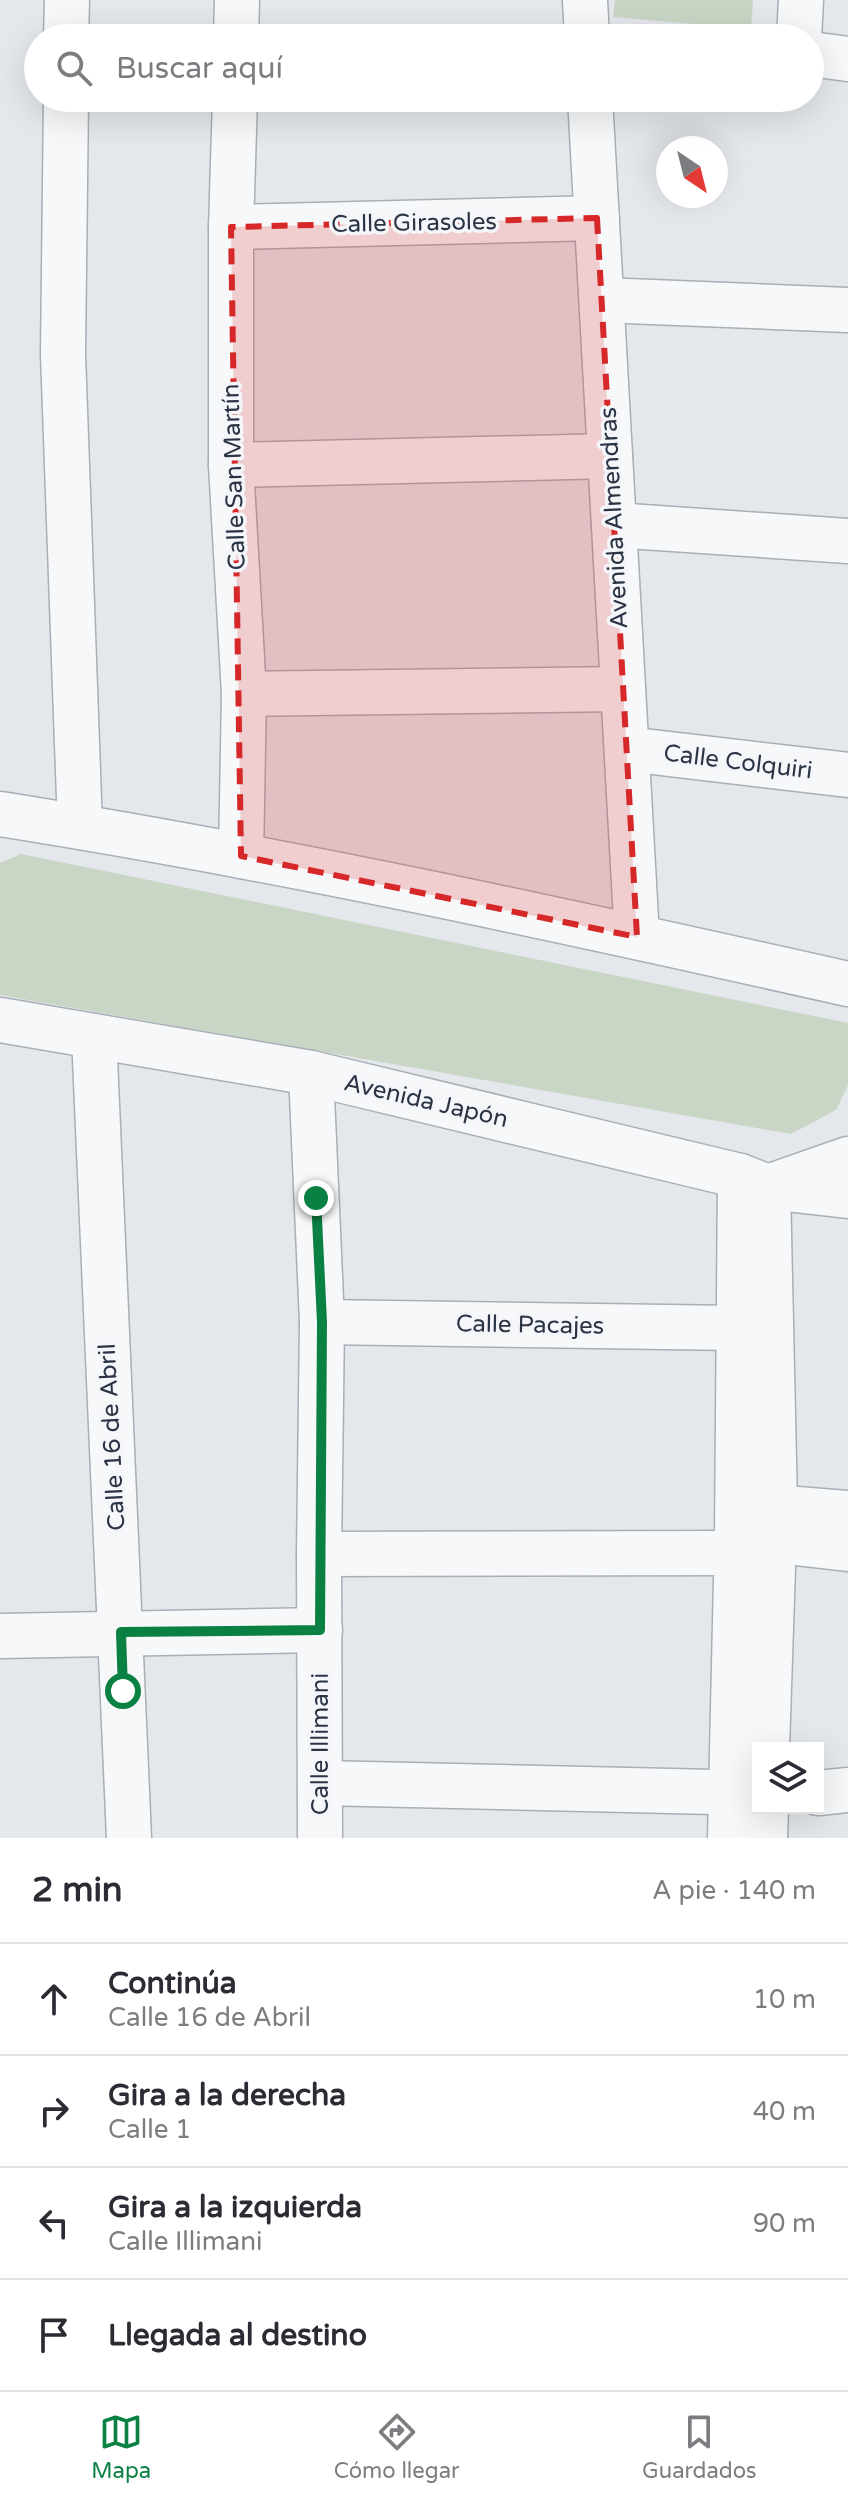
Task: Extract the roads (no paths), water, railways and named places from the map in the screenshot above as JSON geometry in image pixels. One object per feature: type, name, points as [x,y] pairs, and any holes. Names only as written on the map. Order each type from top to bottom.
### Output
[{"type":"street","points":[[66,24],[67,0]]},
{"type":"street","points":[[236,24],[237,0]]},
{"type":"street","points":[[585,0],[586,24]]},
{"type":"street","points":[[800,24],[801,0]]},
{"type":"street","points":[[824,56],[848,59]]},
{"type":"street","points":[[66,112],[63,354],[80,827]]},
{"type":"street","name":"Calle San Martín","points":[[235,112],[231,227],[231,465],[244,694],[241,856]]},
{"type":"street","name":"Avenida Almendras","points":[[591,112],[637,937]]},
{"type":"street","name":"Calle Girasoles","points":[[231,227],[597,218]]},
{"type":"street","points":[[602,300],[848,310]]},
{"type":"street","points":[[231,465],[610,456]]},
{"type":"street","points":[[614,525],[848,541]]},
{"type":"street","points":[[244,694],[623,689]]},
{"type":"street","name":"Calle Colquiri","points":[[627,749],[848,775]]},
{"type":"street","points":[[0,814],[241,856],[637,937],[848,984]]},
{"type":"street","name":"Avenida Japón","points":[[0,1020],[311,1073],[754,1181],[848,1196]]},
{"type":"street","name":"Calle 16 de Abril","points":[[94,1036],[129,1838]]},
{"type":"street","name":"Calle Illimani","points":[[311,1073],[322,1322],[320,1838]]},
{"type":"street","points":[[754,1181],[848,1159]]},
{"type":"street","points":[[754,1181],[737,1328],[767,1742]]},
{"type":"street","points":[[754,1181],[751,1798],[765,1838]]},
{"type":"street","name":"Calle Pacajes","points":[[322,1322],[737,1328]]},
{"type":"street","points":[[319,1554],[752,1528],[848,1513]]},
{"type":"street","points":[[752,1528],[848,1549]]},
{"type":"street","points":[[0,1636],[320,1630]]},
{"type":"street","points":[[321,1783],[751,1798]]},
{"type":"street","points":[[824,1792],[848,1790]]},
{"type":"street","points":[[730,1838],[751,1798]]}]
